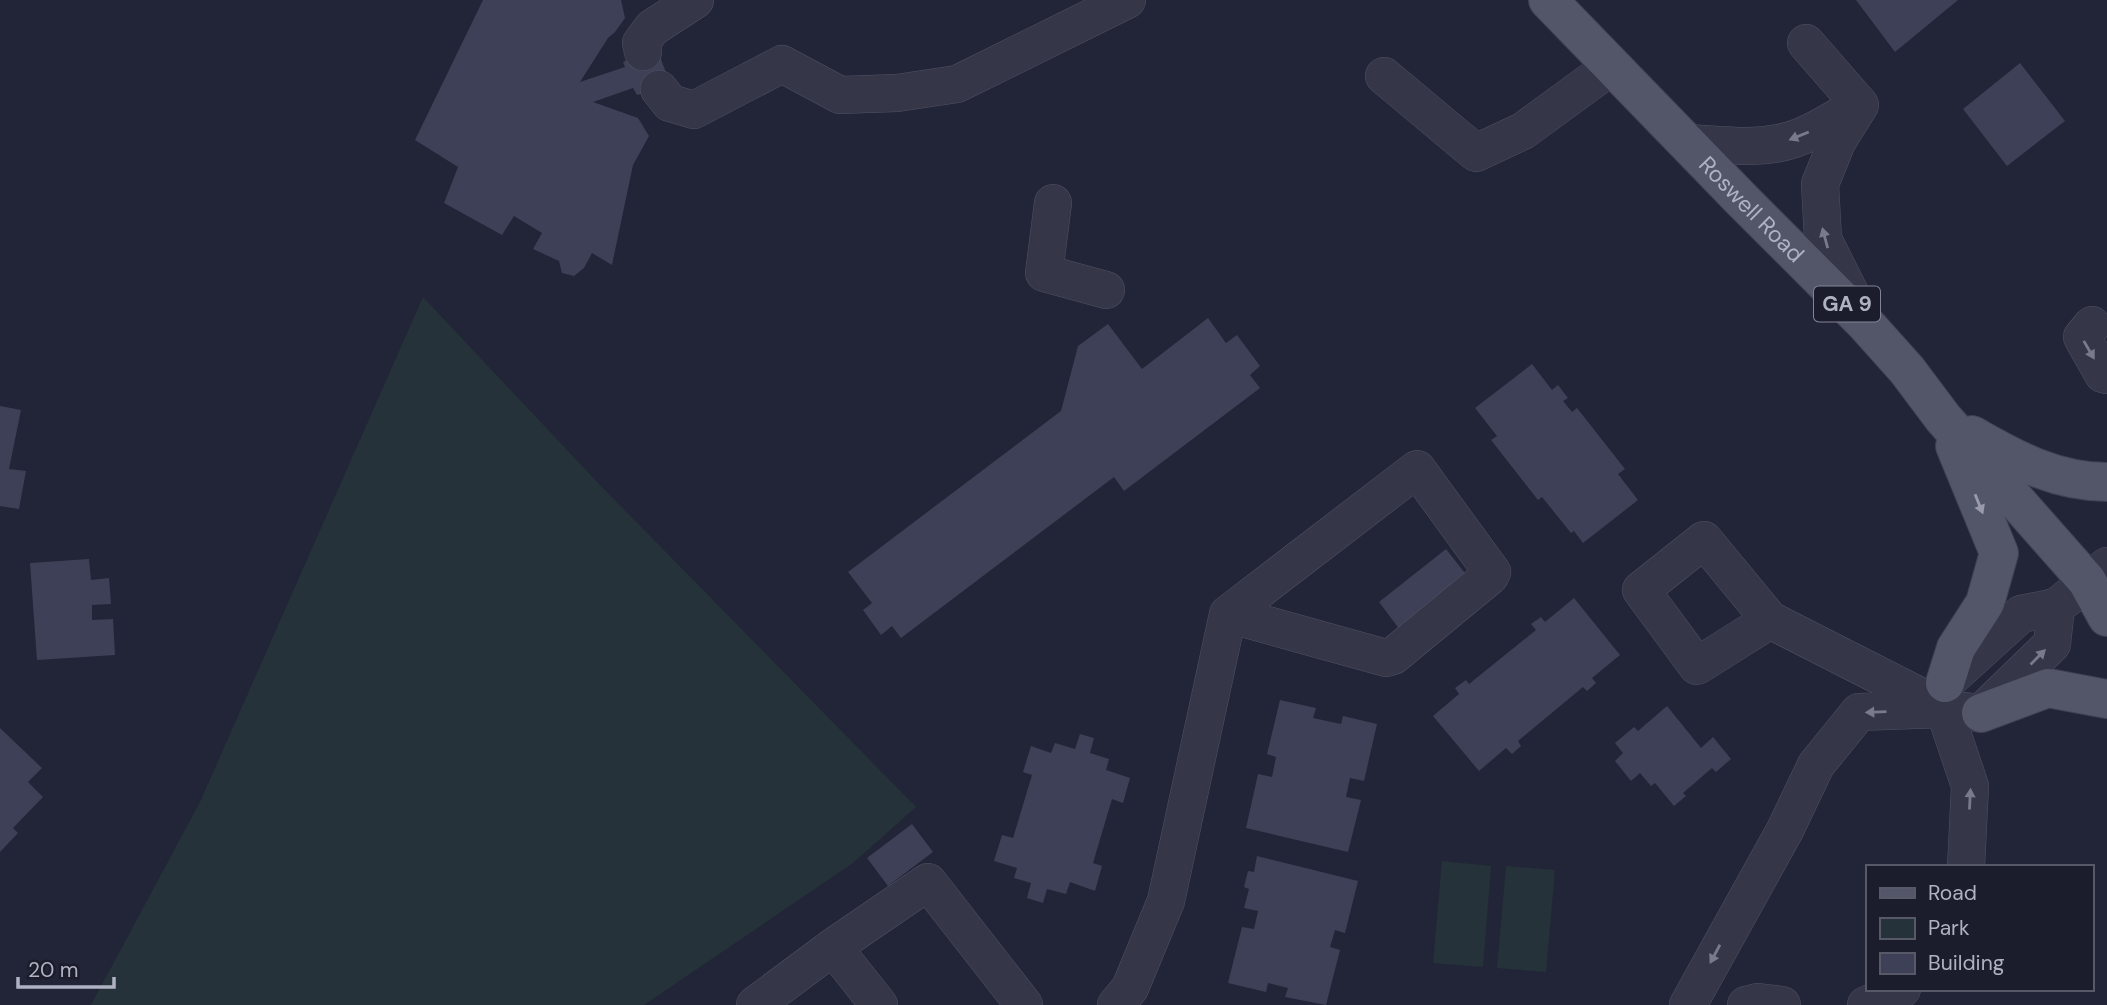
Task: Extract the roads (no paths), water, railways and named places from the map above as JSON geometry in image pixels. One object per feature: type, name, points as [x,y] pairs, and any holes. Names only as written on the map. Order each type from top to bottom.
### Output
[{"type":"main road","name":"Roswell Road","points":[[1548,0],[1864,322],[1907,370],[1943,418],[2100,580],[2107,617]]},
{"type":"main road","points":[[1943,418],[2018,462],[2083,482],[2107,482]]},
{"type":"main road","points":[[1943,418],[1999,553],[1985,603],[1956,648],[1944,696]]},
{"type":"main road","points":[[1982,713],[2048,688],[2107,699]]},
{"type":"street","points":[[643,52],[641,43],[652,28],[695,0]]},
{"type":"street","points":[[659,89],[670,103],[694,110],[782,64],[839,94],[897,93],[957,84],[1127,0]]},
{"type":"street","points":[[1806,43],[1860,105]]},
{"type":"street","points":[[1384,76],[1476,153],[1523,131],[1612,66]]},
{"type":"street","points":[[1686,142],[1748,146],[1781,143],[1818,128],[1860,105]]},
{"type":"street","points":[[1860,105],[1837,142],[1820,184],[1823,239],[1864,322]]},
{"type":"street","points":[[1053,203],[1044,273],[1106,290]]},
{"type":"street","points":[[2092,325],[2082,337],[2103,374],[2107,375]]},
{"type":"street","points":[[1116,1005],[1130,988],[1166,901],[1228,614],[1417,469],[1492,572],[1393,656],[1386,658],[1228,614]]},
{"type":"street","points":[[1688,1005],[1785,830],[1816,765],[1858,712],[1944,696],[2021,614],[2056,607],[2100,580]]},
{"type":"street","points":[[1770,620],[1982,713],[2052,644],[2056,607]]},
{"type":"street","points":[[1944,696],[1970,786],[1966,865]]},
{"type":"street","points":[[755,1005],[928,882],[1024,1005]]},
{"type":"street","points":[[833,947],[880,1005]]},
{"type":"street","points":[[1866,1005],[1898,991]]},
{"type":"street","points":[[1746,1005],[1758,1002],[1782,1005]]}]
